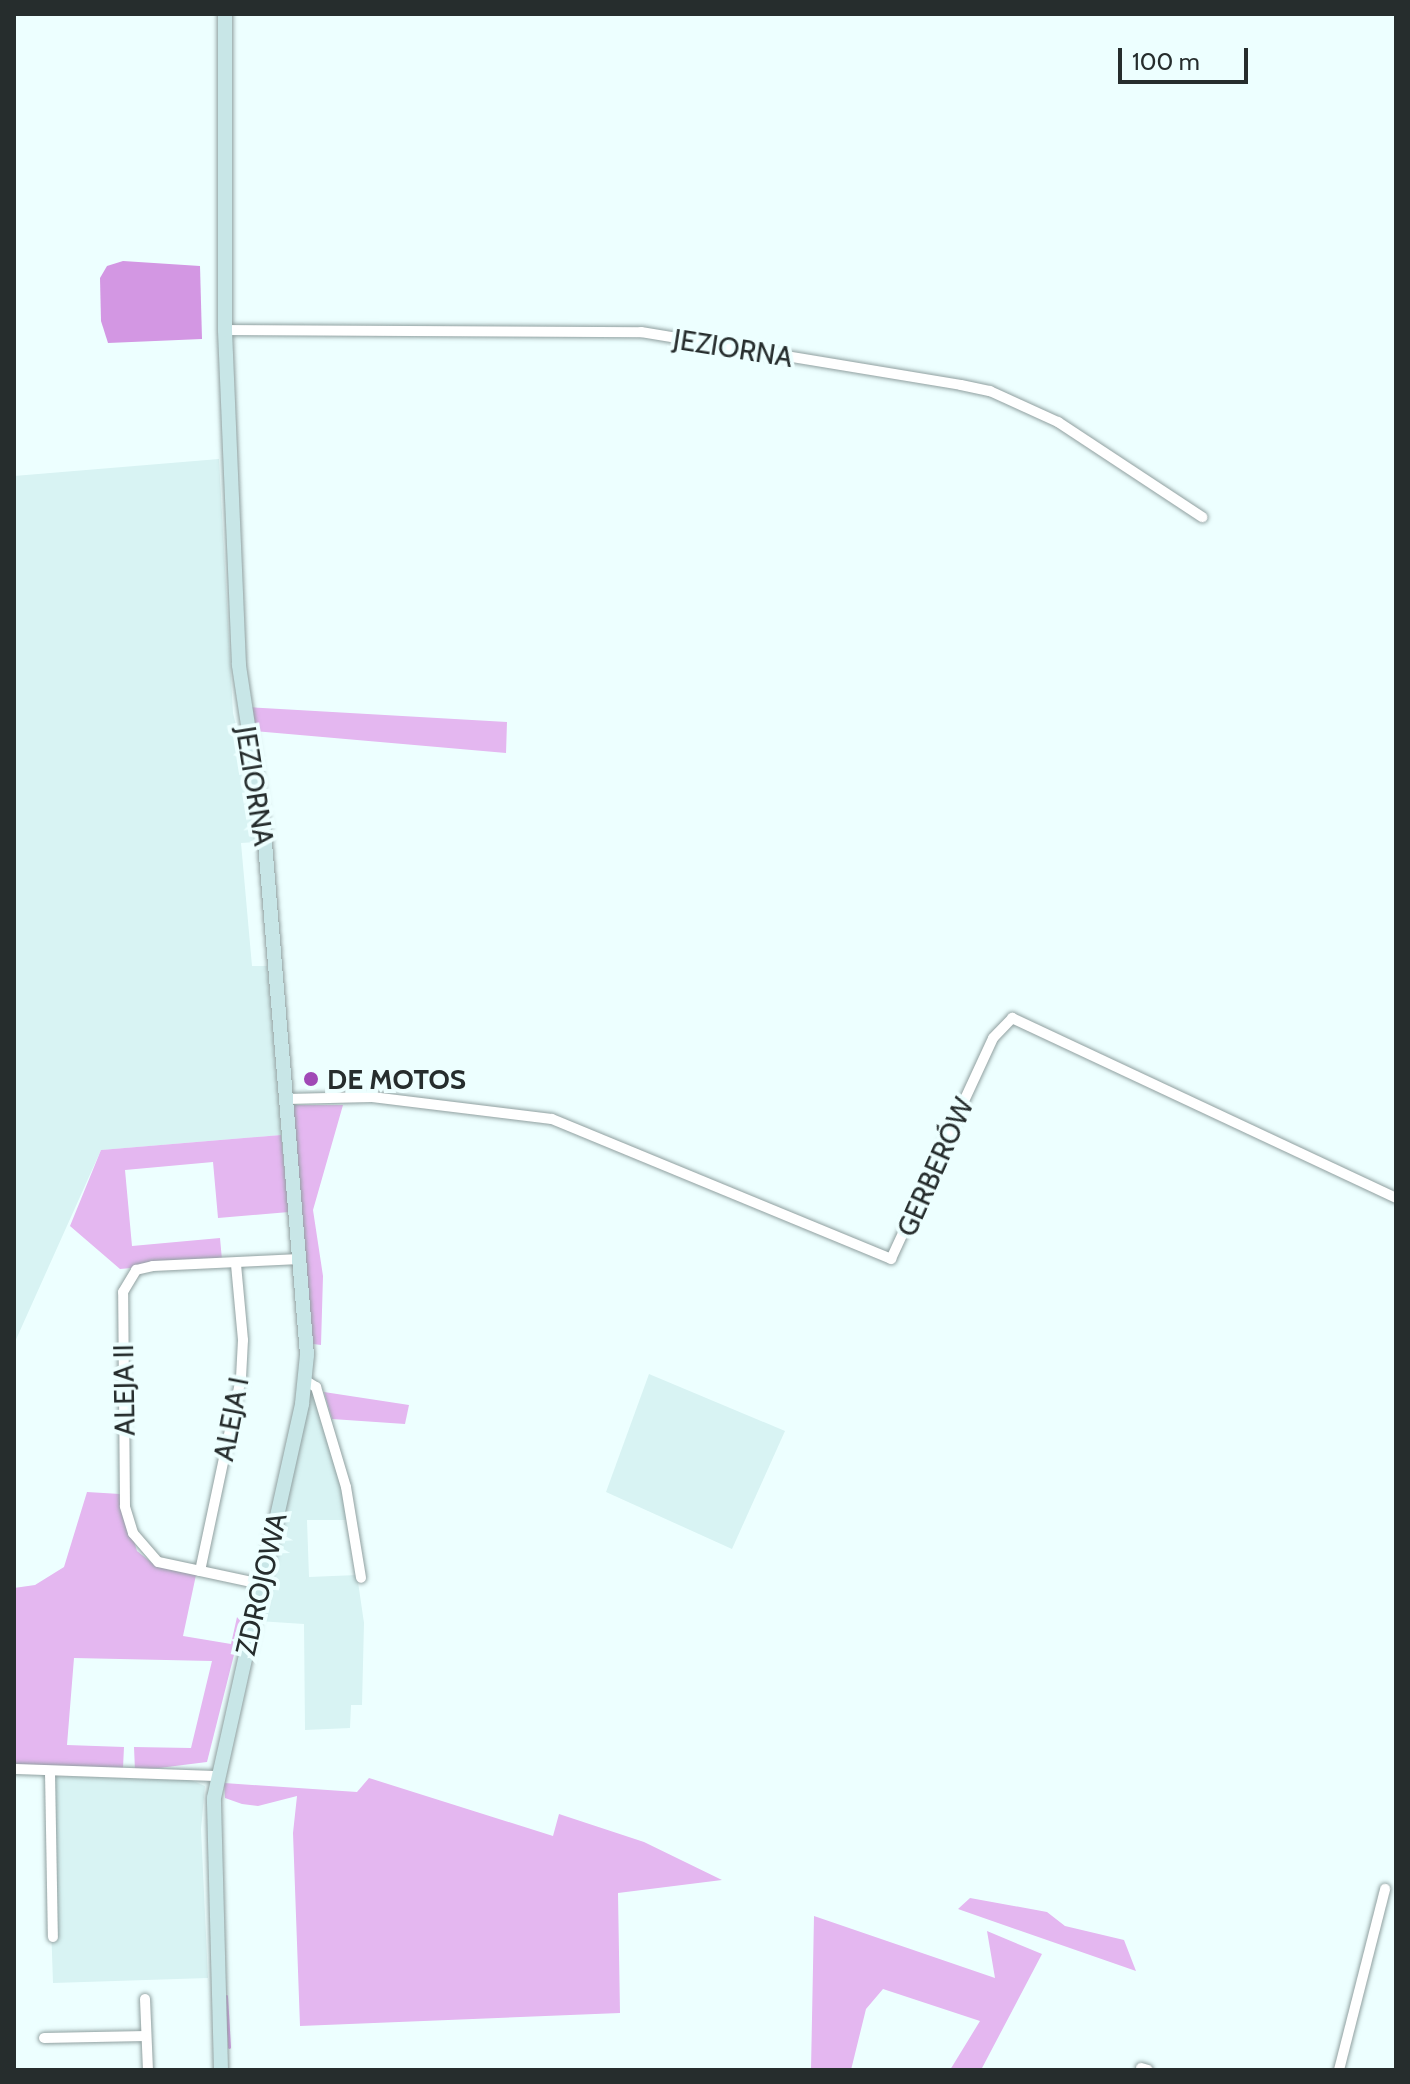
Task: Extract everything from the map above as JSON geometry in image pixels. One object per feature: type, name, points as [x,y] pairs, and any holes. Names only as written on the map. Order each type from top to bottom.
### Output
[{"type":"street","name":"JEZIORNA","points":[[225,14],[225,330],[242,705],[260,796],[286,1099]]},
{"type":"street","name":"JEZIORNA","points":[[225,330],[641,332],[961,385],[990,391],[1058,422],[1202,517]]},
{"type":"street","name":"GERBERÓW","points":[[286,1099],[372,1097],[552,1119],[891,1259],[993,1038],[1012,1018],[1396,1198]]},
{"type":"street","name":"ZDROJOWA","points":[[221,2070],[212,1834],[217,1776],[306,1381],[300,1259],[286,1099]]},
{"type":"street","name":"ALEJA II","points":[[261,1584],[158,1562],[140,1548],[125,1506],[123,1292],[136,1270],[300,1259]]},
{"type":"street","name":"ALEJA I","points":[[200,1571],[241,1378],[243,1340],[236,1265]]},
{"type":"street","points":[[306,1381],[313,1382],[319,1394],[343,1475],[361,1578]]},
{"type":"street","points":[[14,1769],[217,1776]]},
{"type":"street","points":[[50,1772],[53,1937]]},
{"type":"street","points":[[1339,2070],[1385,1889]]},
{"type":"street","points":[[145,1999],[148,2070]]},
{"type":"street","points":[[44,2038],[146,2036]]},
{"type":"shaded area","points":[[123,261],[200,266],[202,339],[108,343],[101,321],[100,278],[107,266]]},
{"type":"shaded area","points":[[219,459],[233,713],[250,782],[256,842],[241,843],[252,966],[267,966],[281,1135],[101,1150],[14,1344],[14,476]]},
{"type":"shaded area","points":[[247,707],[507,722],[506,753],[253,731]]},
{"type":"shaded area","points":[[292,1105],[343,1105],[313,1210],[323,1276],[321,1345],[313,1344]]},
{"type":"shaded area","points":[[281,1135],[289,1212],[218,1218],[213,1162],[125,1170],[132,1246],[220,1238],[222,1260],[120,1269],[70,1226],[101,1150]]},
{"type":"shaded area","points":[[649,1374],[785,1431],[732,1549],[606,1492]]},
{"type":"shaded area","points":[[309,1390],[324,1392],[332,1419],[347,1520],[307,1520],[309,1577],[357,1575],[364,1623],[362,1705],[351,1705],[350,1728],[305,1730],[304,1624],[258,1621]]},
{"type":"shaded area","points":[[324,1392],[409,1405],[405,1424],[332,1419]]},
{"type":"shaded area","points":[[87,1492],[120,1494],[137,1551],[156,1566],[196,1575],[183,1636],[231,1644],[237,1617],[242,1623],[207,1762],[135,1771],[134,1747],[191,1748],[212,1661],[74,1658],[67,1745],[124,1747],[123,1768],[14,1765],[14,1588],[35,1585],[64,1567]]},
{"type":"shaded area","points":[[46,1776],[191,1780],[205,1786],[201,1829],[208,1978],[53,1983]]},
{"type":"shaded area","points":[[369,1778],[553,1836],[559,1814],[644,1842],[722,1880],[618,1893],[620,2013],[300,2026],[293,1833],[297,1796],[258,1806],[242,1804],[225,1798],[224,1783],[357,1792]]},
{"type":"shaded area","points":[[970,1898],[1047,1912],[1065,1926],[1124,1940],[1136,1971],[958,1909]]},
{"type":"shaded area","points":[[814,1916],[995,1978],[987,1931],[1042,1954],[981,2070],[950,2070],[980,2021],[883,1989],[866,2009],[851,2070],[811,2070]]},
{"type":"waterway","points":[[226,1996],[229,2047]]},
{"type":"place","name":"DE MOTOS","points":[[311,1079]]}]
